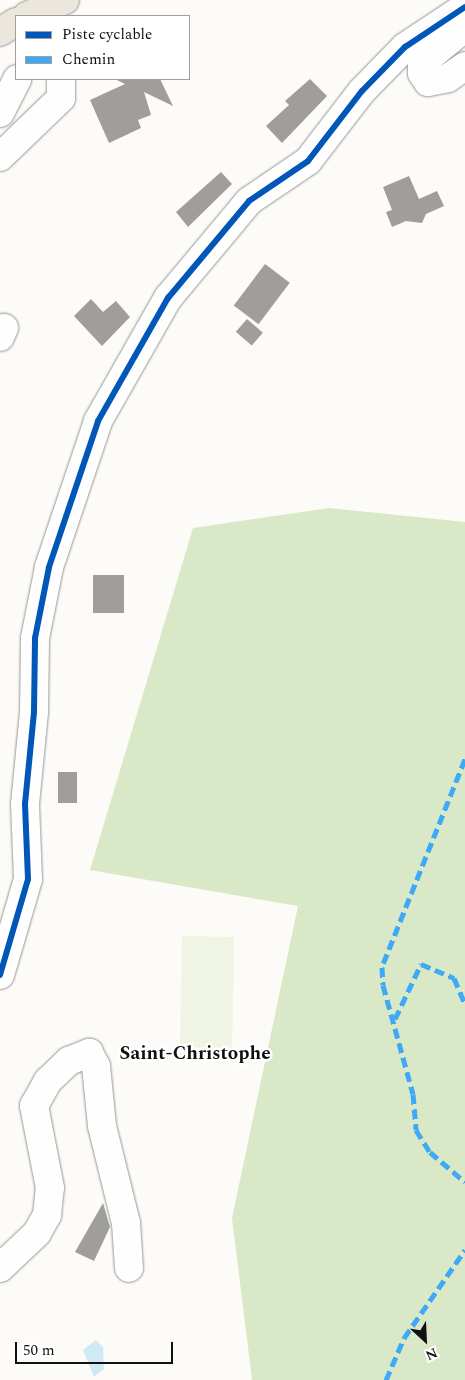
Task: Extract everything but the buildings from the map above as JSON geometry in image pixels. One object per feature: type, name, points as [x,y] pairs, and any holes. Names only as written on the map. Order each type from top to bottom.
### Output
[{"type":"main road","points":[[29,15],[65,0]]},
{"type":"main road","points":[[0,32],[15,23]]},
{"type":"street","points":[[0,975],[28,880],[25,804],[34,712],[35,638],[49,567],[98,421],[168,298],[250,201],[308,161],[362,91],[406,47],[465,7]]},
{"type":"street","points":[[465,28],[422,63],[422,73],[428,82],[448,78],[465,66]]},
{"type":"street","points":[[0,113],[16,80]]},
{"type":"street","points":[[0,157],[60,98],[61,80]]},
{"type":"street","points":[[0,1268],[37,1233],[47,1215],[50,1188],[34,1106],[48,1081],[69,1061],[89,1053],[96,1066],[102,1126],[126,1223],[129,1268]]},
{"type":"green space","points":[[329,508],[465,522],[465,1380],[252,1380],[232,1218],[298,906],[90,870],[193,528]]},
{"type":"green space","points":[[182,936],[234,937],[232,1048],[180,1047]]},
{"type":"water","points":[[96,1340],[103,1347],[104,1369],[94,1377],[83,1350]]},
{"type":"marked path","points":[[465,759],[382,967],[383,985],[413,1094],[416,1130],[430,1152],[465,1182]]},
{"type":"marked path","points":[[395,1019],[421,964],[454,978],[465,1004]]},
{"type":"marked path","points":[[386,1380],[404,1338],[465,1250]]},
{"type":"cycle path","points":[[0,975],[28,879],[25,804],[34,712],[35,638],[49,567],[98,421],[168,298],[249,201],[308,161],[362,91],[405,47],[465,7]]},
{"type":"district","name":"Saint-Christophe","points":[[195,1054]]}]
